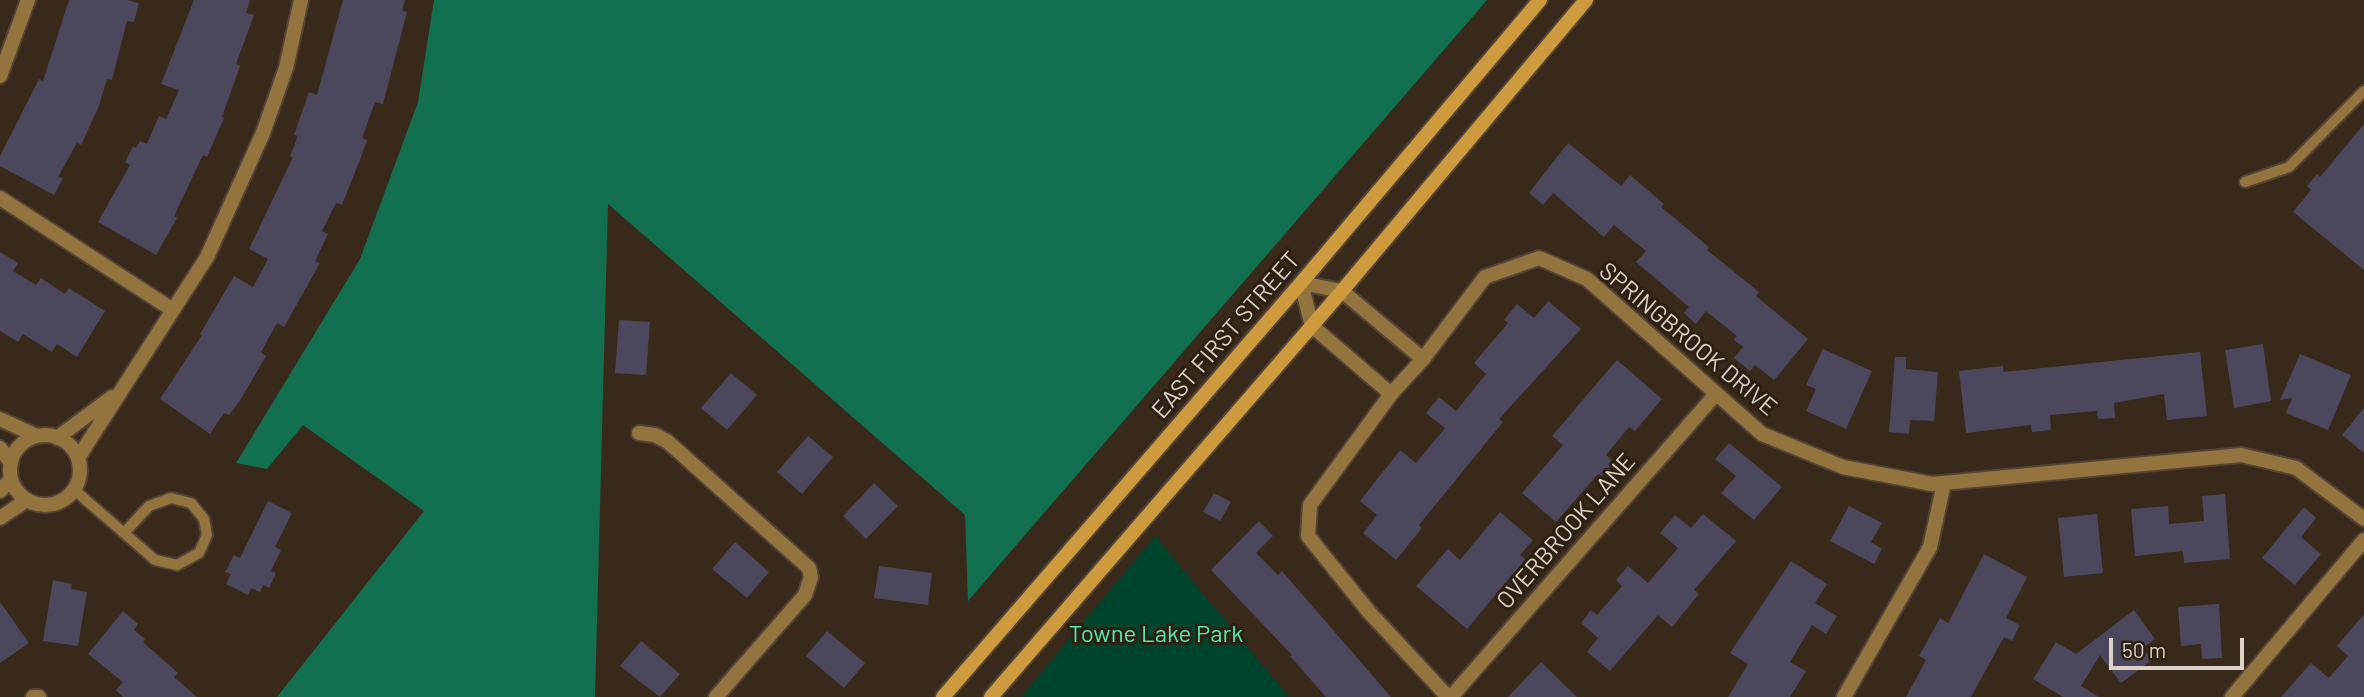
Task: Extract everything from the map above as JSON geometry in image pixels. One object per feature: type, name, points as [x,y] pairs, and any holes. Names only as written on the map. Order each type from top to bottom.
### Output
[{"type":"main road","name":"EAST FIRST STREET","points":[[943,697],[1301,283],[1540,0]]},
{"type":"main road","points":[[991,697],[1342,291],[1586,0]]},
{"type":"street","points":[[0,76],[29,0]]},
{"type":"street","points":[[78,458],[118,391],[207,257],[263,133],[286,68],[301,0]]},
{"type":"street","points":[[0,198],[173,310]]},
{"type":"street","name":"SPRINGBROOK DRIVE","points":[[1449,697],[1369,612],[1308,536],[1310,505],[1391,394],[1423,359],[1485,276],[1539,258],[1587,279],[1762,433],[1843,467],[1932,484],[2241,455],[2296,468],[2364,519]]},
{"type":"street","points":[[1391,394],[1312,326],[1301,283],[1342,291],[1423,359]]},
{"type":"street","points":[[57,438],[118,391]]},
{"type":"street","name":"OVERBROOK LANE","points":[[1449,697],[1716,394]]},
{"type":"street","points":[[0,419],[37,436],[57,438],[73,449],[78,458],[79,477],[74,489],[53,504],[43,505],[27,500],[11,480],[11,463],[20,446],[37,436]]},
{"type":"street","points":[[639,433],[654,435],[668,443],[809,568],[811,577],[805,595],[716,697]]},
{"type":"street","points":[[0,447],[11,463]]},
{"type":"street","points":[[0,491],[11,480]]},
{"type":"street","points":[[1844,697],[1930,547],[1944,483]]},
{"type":"street","points":[[0,518],[27,500]]},
{"type":"street","points":[[2232,697],[2364,540]]},
{"type":"lane","points":[[2245,182],[2289,167],[2364,91]]},
{"type":"lane","points":[[74,489],[124,533],[155,560],[177,565],[199,554],[207,535],[204,519],[191,503],[171,498],[149,506],[124,533]]},
{"type":"green space","points":[[434,0],[1487,0],[968,601],[965,515],[608,204],[595,697],[277,697],[424,511],[303,425],[267,469],[236,463],[360,259],[418,102]]},
{"type":"green space","name":"Towne Lake Park","points":[[1155,536],[1289,697],[1021,697]]},
{"type":"building","points":[[69,0],[127,0],[139,3],[134,22],[127,21],[112,80],[107,79],[99,106],[81,145],[77,143],[58,177],[63,178],[54,195],[0,166],[0,156],[39,79],[43,81]]},
{"type":"building","points":[[194,0],[250,0],[246,13],[254,15],[236,64],[240,66],[222,117],[224,118],[207,157],[203,155],[174,216],[177,218],[156,255],[98,222],[130,165],[125,162],[133,146],[136,148],[140,141],[147,144],[159,116],[166,119],[179,90],[161,84]]},
{"type":"building","points":[[343,0],[405,0],[402,11],[407,12],[383,104],[375,102],[362,138],[367,140],[342,205],[336,203],[322,231],[328,234],[315,261],[320,263],[284,327],[277,323],[261,352],[266,356],[239,402],[229,415],[224,413],[210,434],[160,399],[202,335],[200,334],[234,276],[253,287],[268,259],[249,249],[293,157],[290,156],[298,136],[294,135],[309,92],[317,95]]},
{"type":"building","points":[[2364,124],[2364,270],[2293,212],[2311,190],[2307,186],[2317,174],[2320,177]]},
{"type":"building","points":[[1568,143],[1621,186],[1630,175],[1664,204],[1661,207],[1709,247],[1707,250],[1759,292],[1756,296],[1808,339],[1774,380],[1755,365],[1750,371],[1734,358],[1743,347],[1734,340],[1737,336],[1706,311],[1696,324],[1684,313],[1689,307],[1636,262],[1646,251],[1614,225],[1604,237],[1553,193],[1543,205],[1529,193]]},
{"type":"building","points":[[0,252],[18,263],[13,271],[36,285],[41,278],[65,294],[69,288],[105,311],[77,357],[57,344],[52,352],[23,334],[18,342],[0,331]]},
{"type":"building","points":[[1548,301],[1581,329],[1499,419],[1503,422],[1419,525],[1422,528],[1396,560],[1363,533],[1377,515],[1360,501],[1400,450],[1416,463],[1445,428],[1426,413],[1439,397],[1456,411],[1486,374],[1474,363],[1508,323],[1504,320],[1517,304],[1534,318]]},
{"type":"building","points":[[619,320],[650,322],[646,375],[615,373]]},
{"type":"building","points":[[2263,344],[2271,401],[2234,408],[2225,350]]},
{"type":"building","points":[[1823,349],[1872,371],[1846,429],[1806,411],[1816,389],[1806,385]]},
{"type":"building","points":[[2200,352],[2207,416],[2167,420],[2164,394],[2114,403],[2115,418],[2098,419],[2097,411],[2050,415],[2051,430],[2032,432],[2031,425],[1966,433],[1959,371],[2003,366],[2003,372]]},
{"type":"building","points":[[2300,354],[2351,375],[2328,430],[2286,413],[2292,398],[2280,400]]},
{"type":"building","points":[[1895,357],[1906,357],[1906,369],[1938,372],[1934,421],[1910,420],[1909,434],[1889,432]]},
{"type":"building","points":[[1617,360],[1662,399],[1635,431],[1629,427],[1606,455],[1614,462],[1601,477],[1598,474],[1556,522],[1522,493],[1563,445],[1552,436]]},
{"type":"building","points":[[731,373],[757,395],[727,430],[701,408]]},
{"type":"building","points":[[2364,408],[2364,453],[2342,435]]},
{"type":"building","points":[[808,436],[833,457],[802,494],[777,472]]},
{"type":"building","points":[[1729,443],[1782,487],[1754,520],[1721,493],[1736,476],[1715,459]]},
{"type":"building","points":[[874,483],[898,506],[866,539],[843,516]]},
{"type":"building","points":[[1214,493],[1231,502],[1220,521],[1203,512]]},
{"type":"building","points":[[2225,494],[2230,559],[2184,563],[2183,551],[2135,556],[2131,509],[2168,506],[2169,524],[2204,521],[2202,496]]},
{"type":"building","points":[[268,501],[292,513],[275,547],[281,550],[271,571],[276,573],[269,588],[263,585],[260,592],[251,588],[248,595],[226,584],[231,574],[225,572],[234,555],[240,558]]},
{"type":"building","points":[[1849,506],[1882,523],[1871,542],[1882,549],[1874,564],[1830,541]]},
{"type":"building","points":[[2304,507],[2316,518],[2301,537],[2321,554],[2295,585],[2262,558]]},
{"type":"building","points":[[1500,512],[1533,540],[1520,555],[1532,564],[1518,580],[1512,575],[1467,629],[1416,586],[1448,549],[1460,560]]},
{"type":"building","points":[[1703,514],[1736,541],[1694,590],[1699,594],[1672,627],[1658,615],[1610,671],[1587,652],[1598,638],[1581,623],[1591,610],[1597,615],[1622,586],[1616,580],[1628,566],[1648,583],[1678,548],[1660,533],[1675,515],[1691,528]]},
{"type":"building","points":[[2097,514],[2103,573],[2064,577],[2058,518]]},
{"type":"building","points":[[1259,521],[1273,536],[1256,553],[1278,575],[1282,571],[1391,697],[1326,697],[1290,656],[1292,655],[1211,570]]},
{"type":"building","points":[[735,542],[769,572],[747,598],[712,569]]},
{"type":"building","points":[[1984,554],[2027,577],[2006,618],[2020,625],[2012,641],[2004,637],[1971,697],[1906,697],[1926,660],[1919,656],[1940,618],[1948,623]]},
{"type":"building","points":[[1791,561],[1827,584],[1815,603],[1837,616],[1826,634],[1812,625],[1790,662],[1806,671],[1790,697],[1728,697],[1748,664],[1730,653]]},
{"type":"building","points":[[879,566],[932,573],[928,605],[874,598]]},
{"type":"building","points":[[53,580],[72,584],[71,589],[87,592],[78,646],[43,641]]},
{"type":"building","points":[[0,602],[29,643],[0,663]]},
{"type":"building","points":[[2219,604],[2222,658],[2202,659],[2201,644],[2181,646],[2178,607]]},
{"type":"building","points":[[2134,610],[2155,639],[2143,648],[2152,660],[2121,683],[2100,655],[2081,686],[2099,697],[2063,697],[2033,679],[2056,642],[2076,654]]},
{"type":"building","points":[[123,611],[138,624],[134,630],[145,639],[143,642],[178,673],[174,677],[197,697],[123,697],[116,690],[123,682],[88,654]]},
{"type":"building","points":[[2364,614],[2364,697],[2281,697],[2311,663],[2329,678],[2348,656],[2337,646]]},
{"type":"building","points":[[827,631],[865,663],[844,688],[806,656]]},
{"type":"building","points":[[641,641],[680,674],[660,697],[620,666]]},
{"type":"building","points":[[1541,662],[1577,697],[1508,697]]}]
